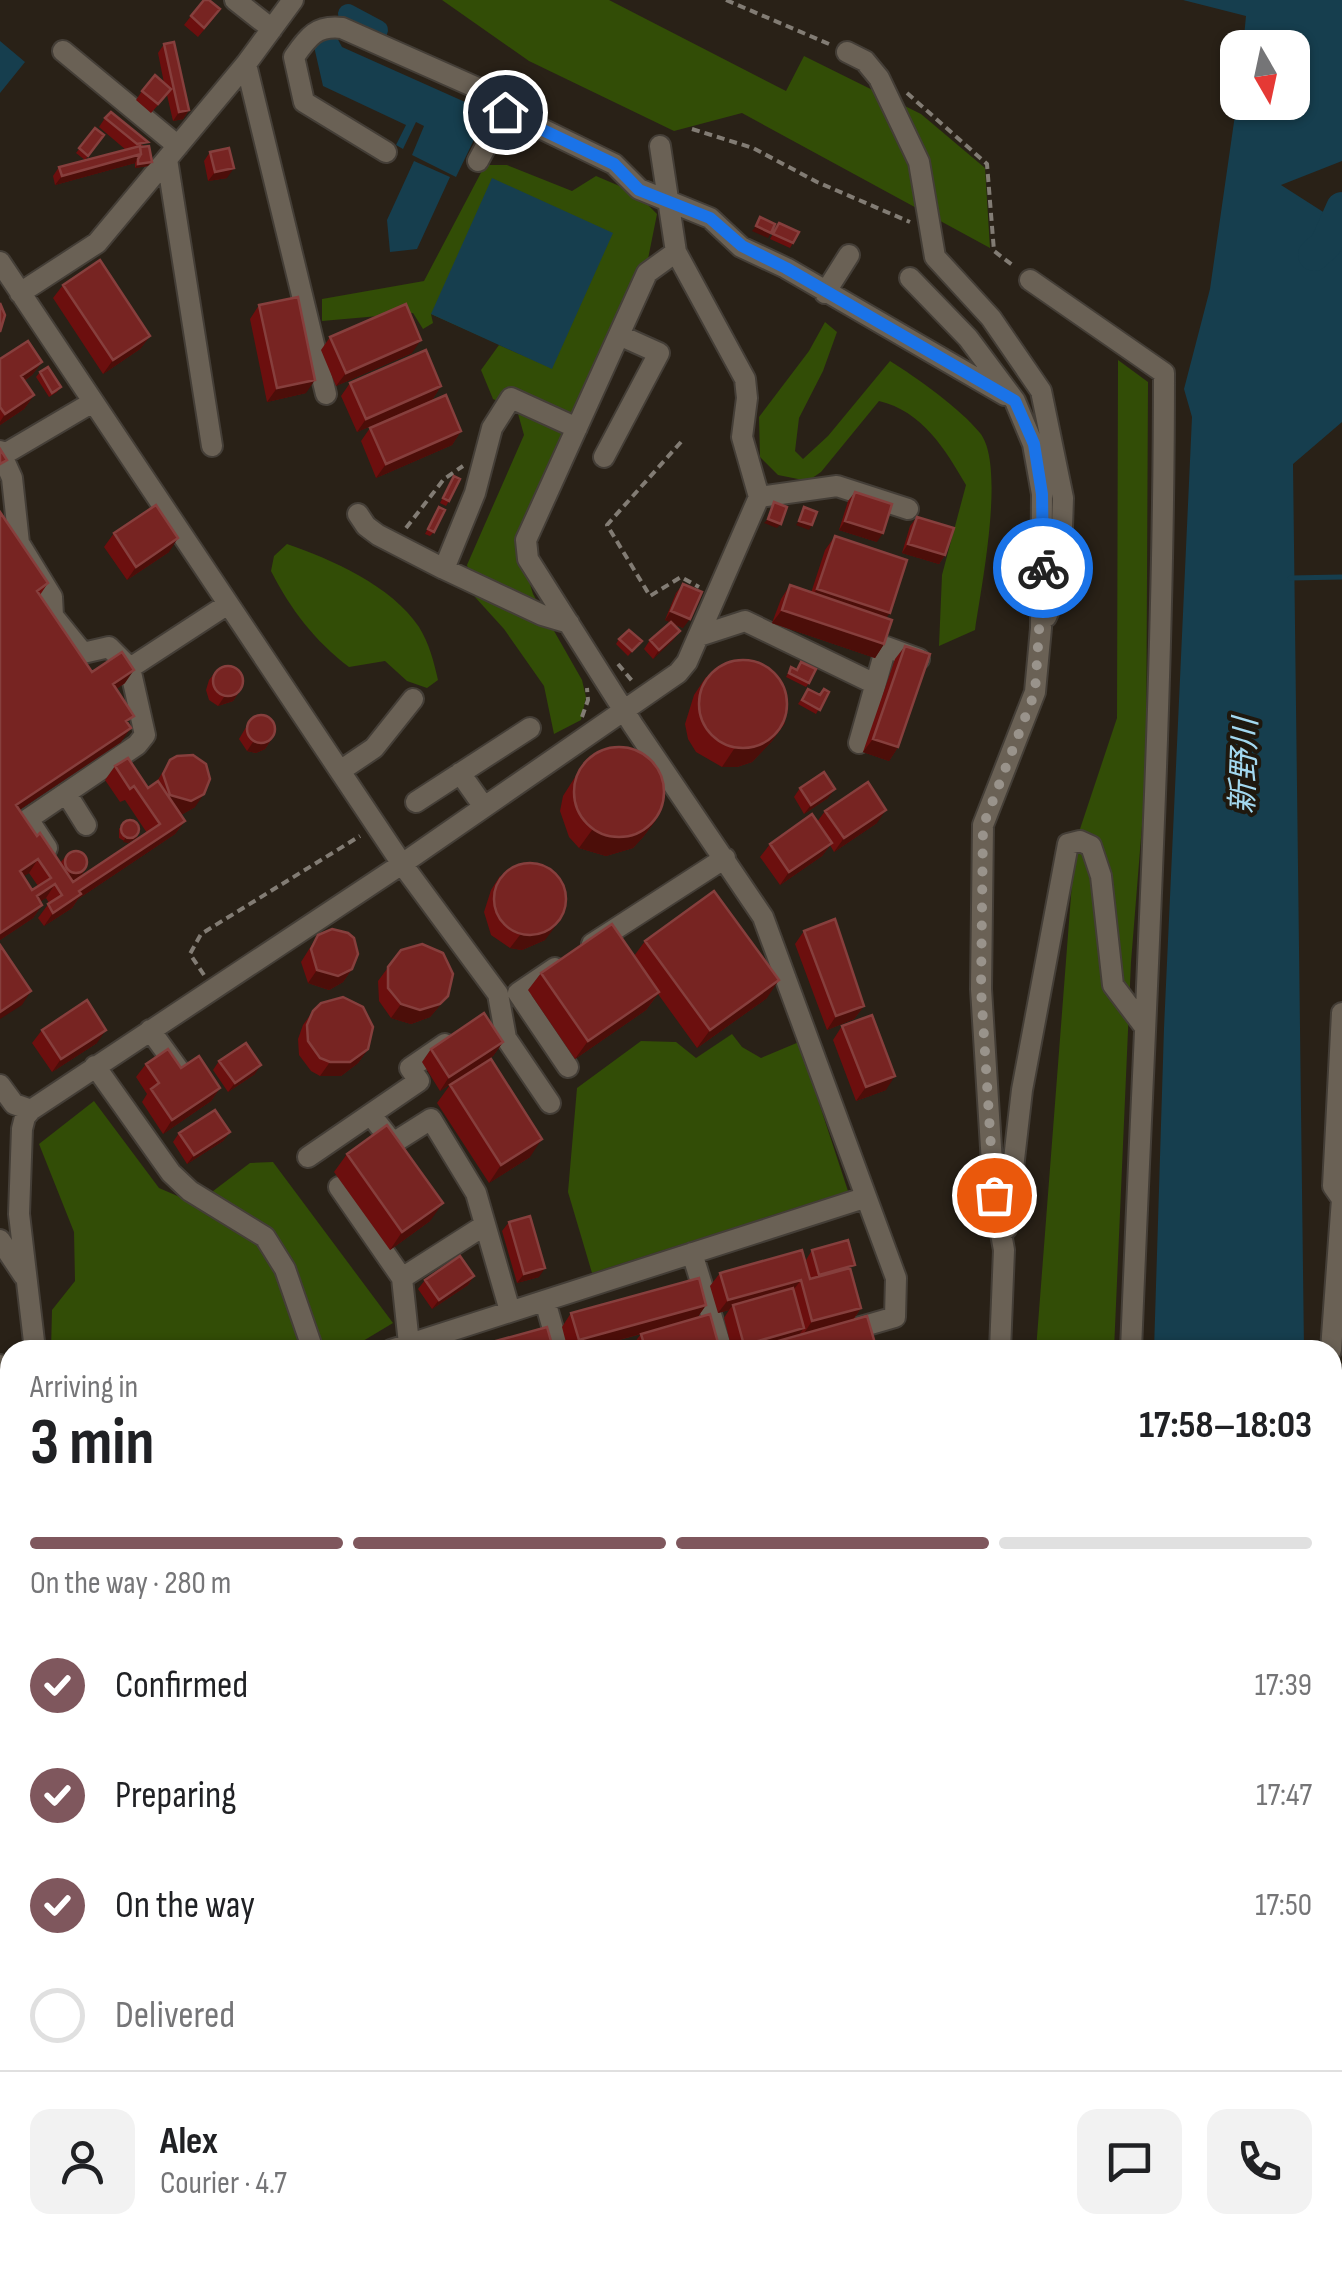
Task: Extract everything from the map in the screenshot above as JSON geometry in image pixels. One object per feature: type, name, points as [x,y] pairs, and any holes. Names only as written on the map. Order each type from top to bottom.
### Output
[{"type":"street","points":[[235,0],[272,29]]},
{"type":"street","points":[[20,293],[98,243],[246,64],[293,0]]},
{"type":"street","points":[[386,152],[304,102],[294,57],[318,30],[342,28],[484,91],[505,112],[614,164],[639,190],[710,218],[742,246],[1015,401]]},
{"type":"street","points":[[63,51],[172,152],[212,446]]},
{"type":"street","points":[[847,52],[879,78],[919,162],[934,257],[991,318],[1041,391],[1063,498],[1060,585],[1042,628]]},
{"type":"street","points":[[246,64],[326,394]]},
{"type":"street","points":[[478,161],[505,112]]},
{"type":"street","points":[[34,1340],[27,1278],[9,1214],[22,1129],[32,1110],[484,808],[678,673],[687,662],[760,497],[742,437],[745,379],[676,252],[660,146]]},
{"type":"street","points":[[676,252],[647,273],[526,540],[528,560],[763,917],[794,995],[896,1278],[895,1317],[819,1339]]},
{"type":"street","points":[[825,293],[849,255]]},
{"type":"street","points":[[0,262],[44,344],[93,402],[402,864],[498,994],[506,1038],[550,1103]]},
{"type":"street","points":[[910,278],[968,338],[1015,401],[1034,444],[1042,494],[1042,628],[1035,692],[983,826],[981,989],[994,1195],[1004,1250]]},
{"type":"street","points":[[1030,280],[1164,373],[1163,495],[1130,1340]]},
{"type":"street","points":[[604,457],[660,353],[619,335]]},
{"type":"street","points":[[444,568],[476,493],[492,428],[511,398],[577,428]]},
{"type":"street","points":[[35,841],[28,818],[137,745],[144,735],[130,668],[109,647],[82,653],[53,616],[52,597],[19,543],[12,478],[2,453],[93,402]]},
{"type":"street","points":[[760,497],[837,486],[908,508]]},
{"type":"street","points":[[358,514],[378,534],[444,568],[542,615],[568,622]]},
{"type":"street","points":[[130,668],[228,604]]},
{"type":"street","points":[[698,636],[746,622],[875,684]]},
{"type":"street","points":[[859,743],[886,647],[918,659]]},
{"type":"street","points":[[340,771],[374,748],[413,699]]},
{"type":"street","points":[[416,802],[530,728]]},
{"type":"street","points":[[460,773],[484,808]]},
{"type":"street","points":[[66,793],[86,825]]},
{"type":"street","points":[[1000,1340],[1004,1250],[1022,1090],[1068,844],[1080,840],[1091,846],[1101,876],[1113,985],[1144,1026]]},
{"type":"street","points":[[568,1067],[518,993],[724,858]]},
{"type":"street","points":[[1332,1340],[1342,1198],[1333,1186],[1342,1013]]},
{"type":"street","points":[[150,1030],[179,1070]]},
{"type":"street","points":[[308,1157],[418,1082],[410,1068],[456,1037]]},
{"type":"street","points":[[95,1066],[171,1173],[190,1191],[265,1236],[286,1269],[310,1340]]},
{"type":"street","points":[[0,1086],[14,1104],[32,1110]]},
{"type":"street","points":[[371,1115],[393,1144],[430,1119],[476,1192],[510,1312]]},
{"type":"street","points":[[338,1187],[402,1278],[400,1340]]},
{"type":"street","points":[[422,1340],[864,1198]]},
{"type":"street","points":[[402,1278],[485,1225]]},
{"type":"street","points":[[0,1240],[27,1278]]},
{"type":"street","points":[[692,1253],[719,1340]]},
{"type":"street","points":[[545,1300],[555,1340]]},
{"type":"street","points":[[0,1366],[0,1381]]},
{"type":"path","points":[[726,0],[847,52]]},
{"type":"path","points":[[879,78],[908,94],[986,164],[994,250],[1030,280]]},
{"type":"path","points":[[692,129],[752,148],[817,182],[928,230]]},
{"type":"path","points":[[682,442],[607,525],[650,596],[680,577],[716,596]]},
{"type":"path","points":[[404,530],[444,479],[484,452]]},
{"type":"green space","points":[[442,0],[609,0],[786,91],[804,56],[921,114],[985,168],[990,248],[742,113],[674,131],[529,61]]},
{"type":"green space","points":[[485,165],[507,165],[572,191],[596,176],[636,193],[657,214],[646,269],[518,545],[533,594],[582,680],[586,697],[581,720],[554,734],[544,686],[504,629],[475,597],[467,565],[524,435],[517,410],[493,399],[481,370],[499,345],[552,368],[431,314],[433,323],[423,329],[413,313],[322,321],[322,299],[424,281]]},
{"type":"green space","points":[[825,322],[837,332],[799,418],[795,451],[803,459],[828,436],[890,361],[962,414],[980,433],[987,449],[991,498],[975,630],[939,646],[942,575],[966,485],[931,433],[908,413],[879,401],[821,472],[808,481],[778,475],[760,457],[759,417],[809,351]]},
{"type":"green space","points":[[1118,360],[1148,382],[1146,776],[1131,962],[1114,1340],[1037,1340],[1075,844],[1117,718]]},
{"type":"green space","points":[[287,544],[341,566],[393,599],[423,633],[438,680],[427,688],[407,681],[385,661],[349,667],[336,657],[304,624],[271,571],[274,556]]},
{"type":"green space","points":[[732,1034],[742,1047],[761,1058],[799,1042],[848,1191],[592,1273],[568,1192],[577,1088],[641,1041],[676,1042],[696,1058]]},
{"type":"green space","points":[[94,1101],[159,1188],[196,1204],[250,1163],[273,1162],[393,1323],[365,1340],[51,1340],[52,1310],[75,1281],[74,1232],[39,1144]]},
{"type":"water","points":[[1183,0],[1342,0],[1342,161],[1281,185],[1342,224],[1342,422],[1293,464],[1304,1340],[1154,1340],[1164,1028],[1192,417],[1184,389],[1210,289],[1234,120],[1310,120],[1310,30],[1245,30],[1246,16]]},
{"type":"water","points":[[335,34],[342,47],[474,106],[481,125],[456,177],[412,155],[424,126],[416,122],[403,149],[396,145],[406,125],[323,86],[313,42]]},
{"type":"water","points":[[0,41],[25,62],[0,93]]},
{"type":"water","points":[[414,161],[450,177],[417,249],[390,252],[387,220]]},
{"type":"water","points":[[492,178],[613,233],[552,369],[431,314]]},
{"type":"building","points":[[204,0],[220,9],[204,28],[191,16]]},
{"type":"building","points":[[174,42],[189,110],[179,112],[164,44]]},
{"type":"building","points":[[155,75],[171,89],[158,104],[142,91]]},
{"type":"building","points":[[111,112],[148,142],[137,144],[105,118]]},
{"type":"building","points":[[95,128],[104,135],[88,156],[79,148]]},
{"type":"building","points":[[140,146],[141,154],[62,176],[59,167]]},
{"type":"building","points":[[149,146],[152,162],[138,164],[140,147]]},
{"type":"building","points":[[229,148],[234,168],[215,172],[210,152]]},
{"type":"building","points":[[760,217],[775,224],[771,233],[756,226]]},
{"type":"building","points":[[779,223],[799,232],[793,243],[773,234]]},
{"type":"building","points":[[100,260],[150,336],[113,360],[63,285]]},
{"type":"building","points":[[298,297],[315,380],[277,388],[259,305]]},
{"type":"building","points":[[0,303],[5,315],[0,332]]},
{"type":"building","points":[[406,304],[421,340],[346,373],[330,337]]},
{"type":"building","points":[[28,341],[42,362],[21,376],[34,395],[5,414],[0,407],[0,359]]},
{"type":"building","points":[[426,350],[441,386],[366,419],[350,383]]},
{"type":"building","points":[[48,367],[61,387],[52,393],[40,372]]},
{"type":"building","points":[[446,395],[461,431],[386,464],[370,428]]},
{"type":"building","points":[[454,476],[460,479],[449,501],[443,498]]},
{"type":"building","points":[[855,492],[892,504],[883,533],[845,521]]},
{"type":"building","points":[[774,502],[787,507],[781,524],[768,519]]},
{"type":"building","points":[[156,505],[178,538],[136,567],[114,533]]},
{"type":"building","points":[[439,507],[445,510],[434,532],[428,529]]},
{"type":"building","points":[[804,507],[817,512],[812,525],[799,521]]},
{"type":"building","points":[[0,512],[48,583],[37,591],[92,672],[122,652],[134,670],[113,684],[134,716],[126,721],[131,728],[16,805],[73,882],[160,824],[115,766],[128,758],[148,788],[158,781],[185,821],[79,891],[81,894],[53,913],[48,904],[62,895],[55,884],[37,896],[42,905],[0,933]],"holes":[[[38,859],[51,878],[32,890],[20,871]]]},
{"type":"building","points":[[917,517],[954,528],[945,555],[908,544]]},
{"type":"building","points":[[835,536],[907,560],[890,613],[817,589]]},
{"type":"building","points":[[683,584],[702,592],[690,619],[671,611]]},
{"type":"building","points":[[790,585],[892,620],[884,644],[782,610]]},
{"type":"building","points":[[671,622],[680,631],[659,650],[650,640]]},
{"type":"building","points":[[629,630],[642,641],[632,651],[619,639]]},
{"type":"building","points":[[905,646],[930,654],[898,747],[873,739]]},
{"type":"building","points":[[734,660],[752,660],[768,667],[780,679],[787,704],[780,729],[768,741],[752,748],[734,748],[718,741],[706,729],[699,713],[699,695],[706,679],[718,667]]},
{"type":"building","points":[[801,662],[816,669],[809,683],[789,673],[791,667],[797,670]]},
{"type":"building","points":[[228,666],[242,675],[243,681],[234,695],[228,696],[214,687],[213,681],[222,667]]},
{"type":"building","points":[[808,689],[820,695],[824,689],[829,692],[820,710],[802,700]]},
{"type":"building","points":[[261,715],[271,719],[275,729],[271,739],[261,743],[251,739],[247,729],[251,719]]},
{"type":"building","points":[[619,747],[636,750],[651,760],[661,775],[661,809],[651,824],[636,834],[619,837],[602,834],[587,824],[577,809],[574,792],[577,775],[587,760],[602,750]]},
{"type":"building","points":[[193,755],[206,764],[210,779],[204,794],[191,801],[170,795],[163,774],[170,760]]},
{"type":"building","points":[[824,772],[835,789],[811,805],[800,788]]},
{"type":"building","points":[[868,782],[886,810],[844,838],[825,811]]},
{"type":"building","points":[[812,814],[832,843],[789,872],[770,844]]},
{"type":"building","points":[[130,820],[139,829],[130,838],[121,829]]},
{"type":"building","points":[[72,851],[80,851],[87,862],[80,873],[72,873],[65,866],[65,858]]},
{"type":"building","points":[[530,863],[555,874],[566,899],[555,924],[530,935],[505,924],[494,899],[505,874]]},
{"type":"building","points":[[714,891],[779,980],[710,1030],[645,941]]},
{"type":"building","points":[[835,919],[864,1006],[836,1016],[804,931]]},
{"type":"building","points":[[612,924],[659,992],[588,1041],[541,973]]},
{"type":"building","points":[[332,929],[354,938],[358,954],[352,969],[338,976],[317,970],[311,949],[318,935]]},
{"type":"building","points":[[422,944],[443,953],[453,974],[448,996],[440,1004],[420,1010],[401,1004],[388,988],[388,967],[401,950]]},
{"type":"building","points":[[0,945],[31,991],[0,1012]]},
{"type":"building","points":[[343,997],[363,1007],[373,1027],[368,1049],[350,1062],[330,1062],[320,1058],[308,1041],[307,1025],[321,1003]]},
{"type":"building","points":[[87,1000],[106,1030],[61,1059],[42,1030]]},
{"type":"building","points":[[484,1013],[503,1042],[449,1077],[431,1049]]},
{"type":"building","points":[[872,1015],[895,1076],[866,1087],[842,1026]]},
{"type":"building","points":[[246,1043],[261,1065],[235,1083],[219,1061]]},
{"type":"building","points":[[168,1049],[181,1068],[199,1056],[220,1088],[172,1120],[151,1089],[159,1083],[146,1064]]},
{"type":"building","points":[[491,1059],[542,1139],[501,1165],[450,1085]]},
{"type":"building","points":[[215,1110],[230,1132],[194,1155],[179,1133]]},
{"type":"building","points":[[387,1125],[443,1203],[402,1232],[347,1154]]},
{"type":"building","points":[[530,1216],[545,1268],[524,1274],[509,1222]]},
{"type":"building","points":[[848,1240],[855,1265],[819,1275],[812,1250]]},
{"type":"building","points":[[802,1250],[810,1279],[850,1268],[861,1308],[812,1321],[801,1280],[728,1300],[720,1273]]},
{"type":"building","points":[[460,1256],[474,1276],[439,1300],[425,1280]]},
{"type":"building","points":[[699,1278],[706,1305],[579,1340],[571,1313]]},
{"type":"building","points":[[793,1288],[804,1328],[762,1340],[743,1340],[733,1305]]},
{"type":"building","points":[[710,1314],[717,1340],[643,1340],[641,1334]]},
{"type":"building","points":[[867,1316],[874,1340],[782,1340]]},
{"type":"building","points":[[547,1327],[551,1340],[500,1340]]},
{"type":"waterway","points":[[348,14],[378,30]]},
{"type":"waterway","name":"新野川","points":[[1314,255],[1326,244],[1342,208]]},
{"type":"waterway","points":[[1290,578],[1342,577]]},
{"type":"way so far","points":[[994,1195],[981,989],[983,826],[1035,692],[1043,568]]},
{"type":"route","points":[[505,112],[614,164],[639,190],[710,218],[742,246],[1015,401],[1034,444],[1042,494],[1043,568]]}]
